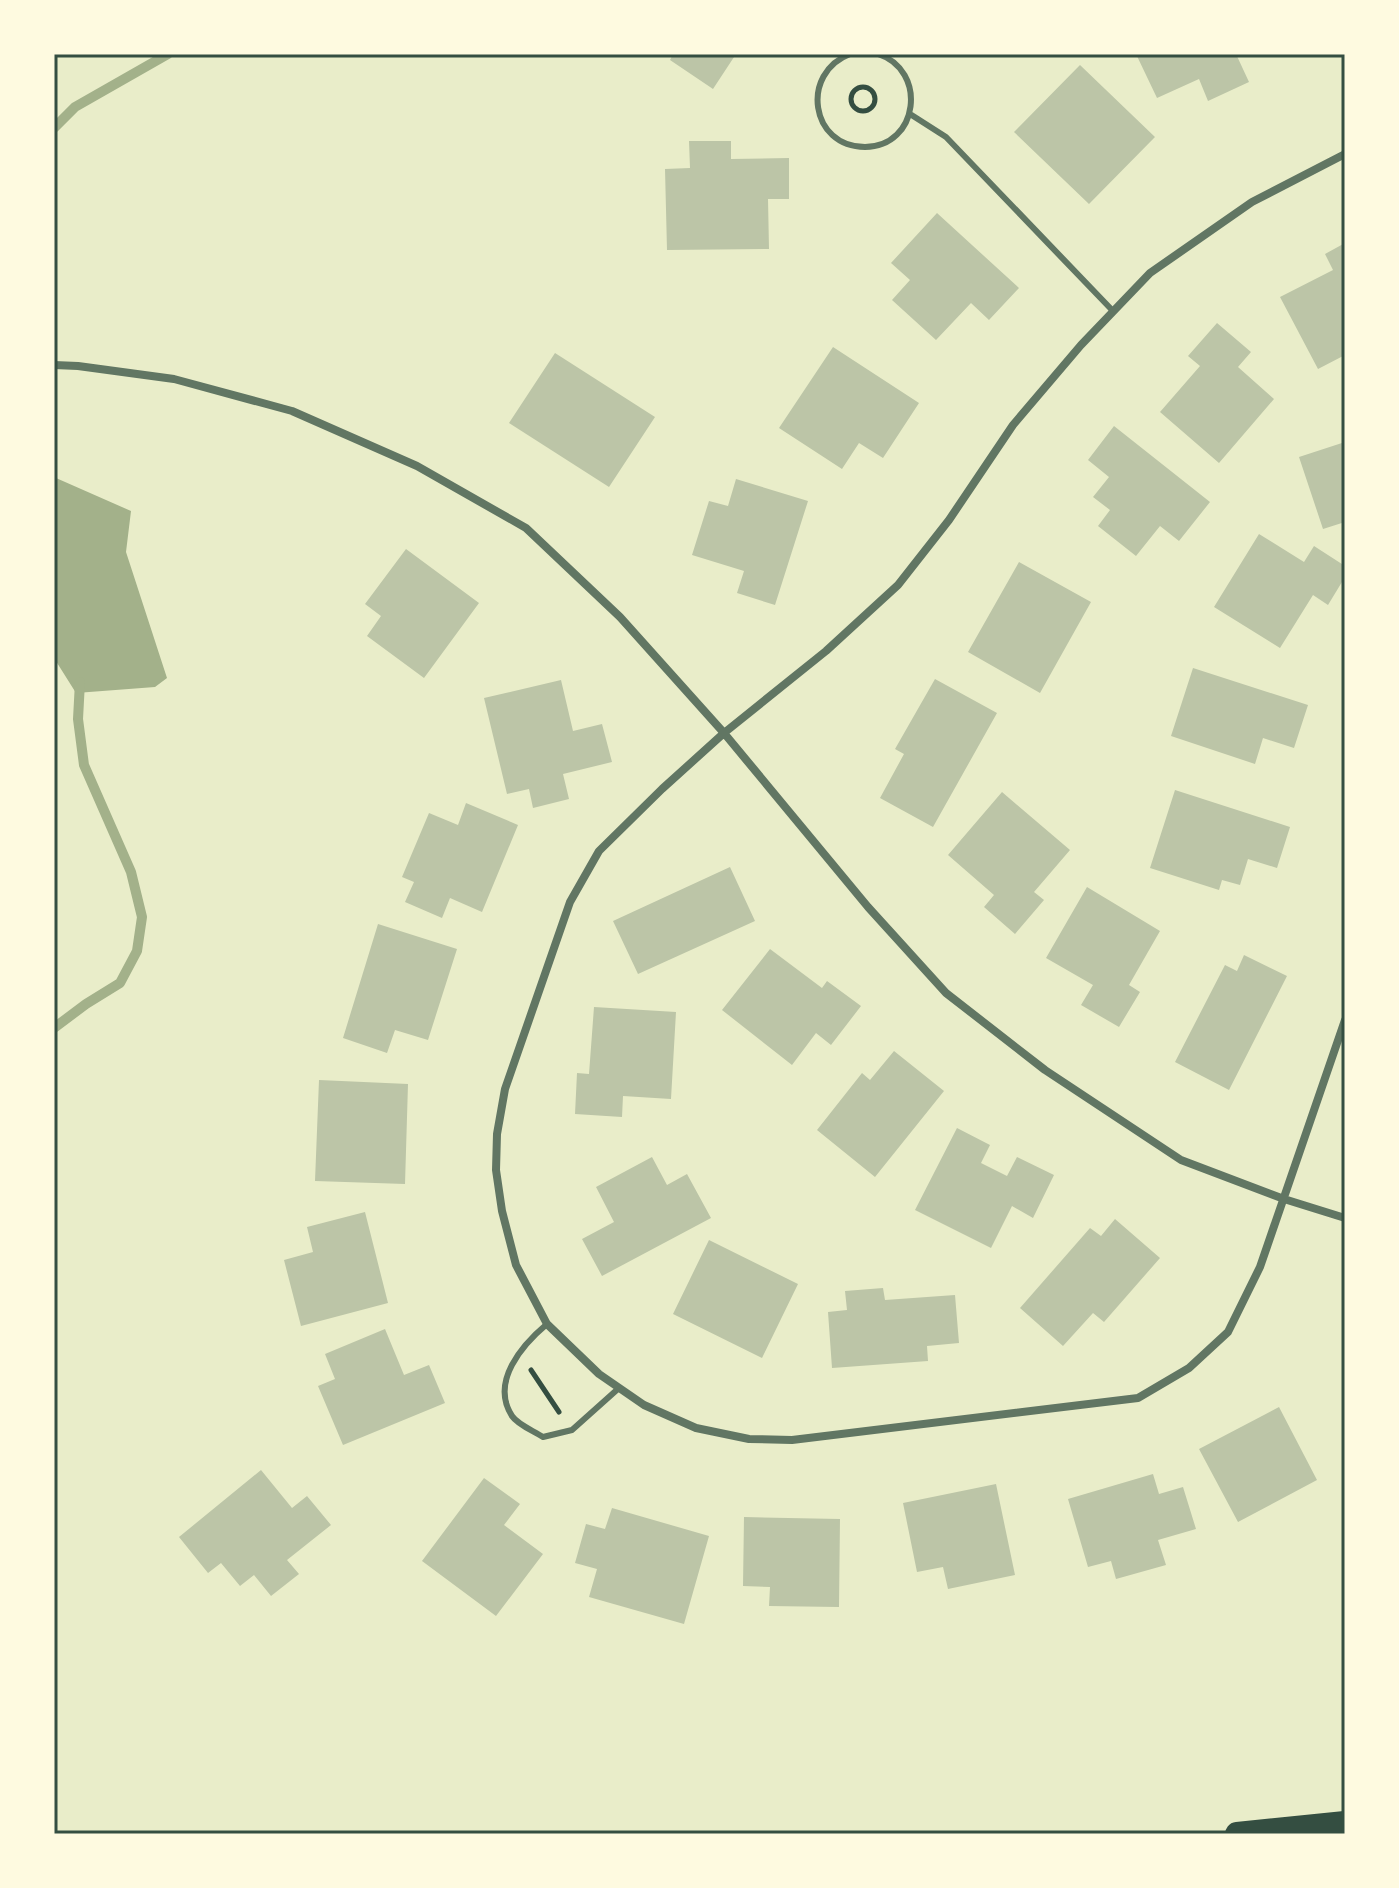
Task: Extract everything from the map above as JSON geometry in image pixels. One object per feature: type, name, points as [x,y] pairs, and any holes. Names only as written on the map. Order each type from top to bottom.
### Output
[{"type":"highway","points":[[1237,1834],[1345,1823]]},
{"type":"street","points":[[1345,154],[1252,202],[1150,273],[1013,425],[949,520],[898,585],[826,651],[724,733],[599,851],[570,902],[505,1089],[497,1134],[496,1170],[502,1211],[516,1265],[547,1324],[599,1374],[644,1405],[696,1428],[749,1439],[792,1440],[1138,1398],[1189,1368],[1228,1332],[1260,1267],[1345,1020]]},
{"type":"street","points":[[54,365],[174,379],[292,411],[417,466],[526,528],[620,617],[724,733],[868,907],[946,993],[1045,1070],[1181,1160],[1284,1199],[1345,1218]]},
{"type":"lane","points":[[850,54],[828,69],[818,90],[819,114],[832,134],[852,145],[876,146],[897,134],[910,114],[912,91],[908,80],[894,62],[878,54]]},
{"type":"lane","points":[[910,114],[946,137],[1113,311]]},
{"type":"lane","points":[[547,1324],[512,1363],[503,1393],[513,1417],[543,1437],[572,1430],[619,1388]]},
{"type":"path","points":[[864,87],[873,94],[874,102],[870,109],[858,111],[852,106],[851,95],[856,89],[864,87]]},
{"type":"path","points":[[520,1353],[572,1430]]},
{"type":"shaded area","points":[[56,478],[131,511],[126,552],[167,678],[155,687],[76,693],[54,658]]},
{"type":"building","points":[[673,54],[736,54],[713,89],[670,60]]},
{"type":"building","points":[[1136,54],[1236,54],[1249,82],[1208,101],[1199,79],[1157,98]]},
{"type":"building","points":[[1080,65],[1155,137],[1089,204],[1014,132]]},
{"type":"building","points":[[689,141],[731,141],[731,159],[789,158],[789,199],[768,199],[769,249],[667,250],[665,169],[690,168]]},
{"type":"building","points":[[937,213],[1019,288],[989,320],[971,303],[936,340],[892,300],[910,280],[891,263]]},
{"type":"building","points":[[1345,243],[1345,355],[1318,369],[1280,297],[1333,270],[1325,254]]},
{"type":"building","points":[[1217,323],[1251,352],[1238,367],[1274,399],[1219,463],[1160,412],[1200,366],[1188,356]]},
{"type":"building","points":[[833,347],[919,403],[883,458],[859,443],[842,469],[779,428]]},
{"type":"building","points":[[555,353],[655,417],[609,487],[509,423]]},
{"type":"building","points":[[1114,426],[1210,502],[1179,541],[1160,526],[1136,556],[1098,526],[1110,510],[1093,497],[1109,477],[1088,460]]},
{"type":"building","points":[[1345,442],[1345,522],[1323,529],[1299,457]]},
{"type":"building","points":[[736,479],[808,501],[775,605],[737,593],[744,571],[692,555],[709,501],[728,506]]},
{"type":"building","points":[[1259,534],[1304,562],[1314,546],[1345,566],[1345,577],[1328,605],[1313,595],[1280,648],[1214,607]]},
{"type":"building","points":[[406,549],[479,603],[424,678],[367,636],[381,616],[365,604]]},
{"type":"building","points":[[1019,562],[1091,602],[1040,693],[968,652]]},
{"type":"building","points":[[1193,668],[1308,705],[1294,748],[1263,738],[1255,764],[1171,736]]},
{"type":"building","points":[[935,679],[997,713],[933,827],[880,798],[904,754],[895,749]]},
{"type":"building","points":[[561,680],[573,731],[602,724],[612,762],[563,774],[569,799],[533,808],[529,789],[507,794],[484,698]]},
{"type":"building","points":[[1175,790],[1290,827],[1277,868],[1248,859],[1240,885],[1222,880],[1219,890],[1150,868]]},
{"type":"building","points":[[1002,792],[1070,850],[1034,892],[1044,900],[1015,934],[984,907],[994,895],[948,855]]},
{"type":"building","points":[[466,803],[518,825],[482,912],[450,898],[442,918],[405,902],[414,882],[402,877],[429,813],[458,825]]},
{"type":"building","points":[[730,867],[755,921],[638,974],[613,921]]},
{"type":"building","points":[[1087,887],[1160,931],[1129,985],[1140,992],[1119,1027],[1081,1005],[1093,985],[1046,958]]},
{"type":"building","points":[[378,924],[457,949],[428,1040],[395,1030],[387,1053],[343,1038]]},
{"type":"building","points":[[770,949],[822,988],[827,981],[861,1006],[831,1045],[816,1033],[792,1065],[722,1010]]},
{"type":"building","points":[[1244,955],[1287,976],[1229,1090],[1175,1062],[1225,965],[1237,971]]},
{"type":"building","points":[[594,1007],[676,1012],[671,1099],[623,1096],[622,1117],[575,1114],[577,1073],[589,1074]]},
{"type":"building","points":[[894,1051],[944,1091],[875,1177],[817,1130],[862,1073],[870,1080]]},
{"type":"building","points":[[319,1080],[408,1084],[405,1184],[315,1181]]},
{"type":"building","points":[[957,1128],[990,1145],[981,1163],[1007,1176],[1017,1157],[1054,1175],[1033,1218],[1012,1206],[991,1248],[915,1210]]},
{"type":"building","points":[[652,1157],[667,1185],[687,1174],[711,1218],[602,1276],[582,1239],[614,1222],[596,1187]]},
{"type":"building","points":[[365,1212],[388,1303],[301,1326],[284,1260],[313,1252],[307,1227]]},
{"type":"building","points":[[1115,1219],[1160,1258],[1104,1322],[1093,1313],[1063,1346],[1020,1308],[1090,1228],[1101,1236]]},
{"type":"building","points":[[709,1240],[798,1284],[762,1358],[673,1314]]},
{"type":"building","points":[[883,1288],[885,1300],[955,1295],[959,1343],[927,1346],[928,1361],[832,1368],[828,1312],[847,1310],[845,1291]]},
{"type":"building","points":[[385,1329],[404,1375],[429,1365],[445,1403],[343,1445],[318,1386],[335,1379],[325,1354]]},
{"type":"building","points":[[1279,1407],[1317,1480],[1238,1522],[1199,1449]]},
{"type":"building","points":[[261,1470],[292,1508],[307,1496],[331,1525],[287,1560],[299,1574],[271,1596],[254,1575],[240,1586],[221,1563],[208,1573],[179,1537]]},
{"type":"building","points":[[1153,1474],[1159,1494],[1183,1487],[1196,1529],[1158,1540],[1166,1565],[1116,1579],[1111,1561],[1088,1567],[1068,1499]]},
{"type":"building","points":[[484,1478],[520,1504],[504,1525],[543,1554],[496,1616],[422,1561]]},
{"type":"building","points":[[996,1484],[1015,1575],[948,1589],[943,1567],[917,1572],[903,1503]]},
{"type":"building","points":[[612,1508],[709,1536],[684,1624],[589,1597],[597,1569],[575,1563],[586,1524],[605,1529]]},
{"type":"building","points":[[744,1517],[840,1519],[839,1607],[769,1606],[770,1587],[743,1586]]},
{"type":"waterway","points":[[54,128],[75,107],[168,54]]},
{"type":"waterway","points":[[54,1028],[120,983],[137,951],[142,917],[131,872],[84,765],[78,719],[80,682]]}]
